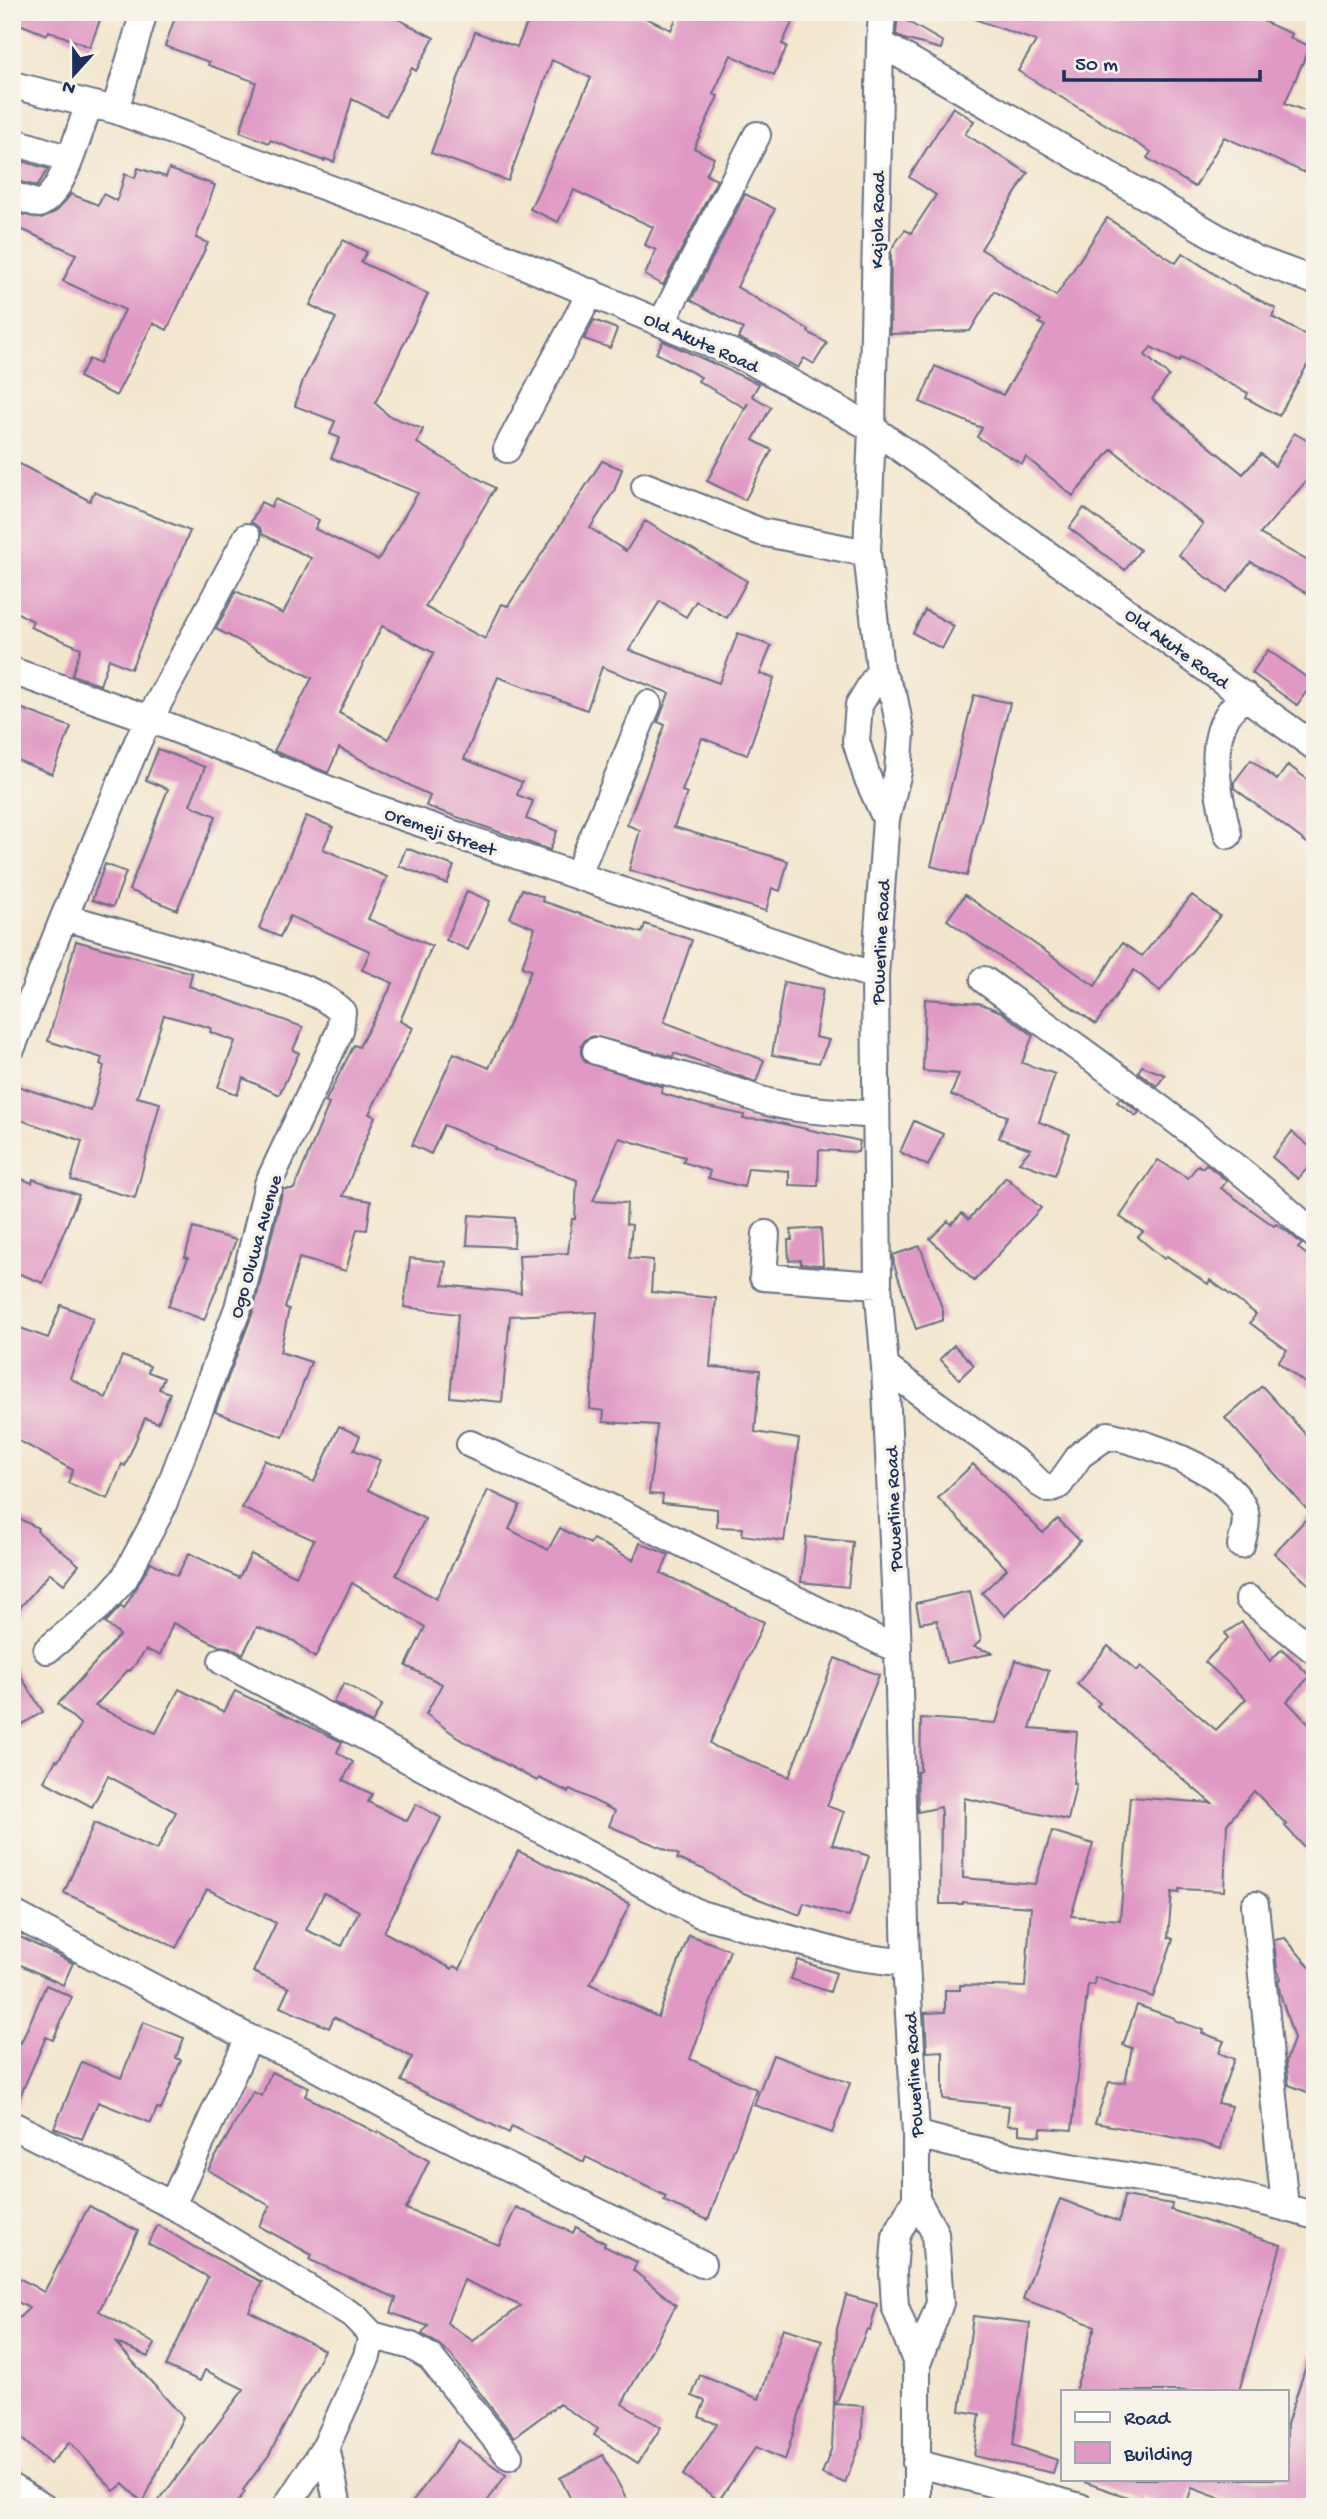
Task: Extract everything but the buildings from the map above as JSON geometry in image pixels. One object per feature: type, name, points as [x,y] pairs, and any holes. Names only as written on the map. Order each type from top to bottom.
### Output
[{"type":"street","points":[[115,110],[144,12]]},
{"type":"street","name":"Kajola Road","points":[[872,428],[882,12]]},
{"type":"street","points":[[880,43],[1255,259],[1315,281]]},
{"type":"street","name":"Old Akute Road","points":[[12,85],[115,110],[421,222],[750,360],[872,428],[1245,695],[1311,735]]},
{"type":"street","points":[[12,195],[39,204],[46,201],[57,188],[89,104]]},
{"type":"street","points":[[662,322],[757,135]]},
{"type":"street","points":[[12,141],[69,159]]},
{"type":"street","points":[[507,449],[591,292]]},
{"type":"street","name":"Powerline Road","points":[[872,428],[867,553],[880,670],[894,698],[901,734],[898,772],[886,819],[875,976],[875,1115],[877,1285],[886,1367],[898,1650],[906,1963],[916,2134],[916,2199],[896,2236],[893,2273],[895,2306],[916,2364],[916,2507]]},
{"type":"street","points":[[645,486],[761,532],[867,553]]},
{"type":"street","points":[[12,1047],[64,917],[150,719],[247,537]]},
{"type":"street","name":"Powerline Road","points":[[880,670],[859,705],[856,741],[867,777],[886,819]]},
{"type":"street","name":"Oremeji Street","points":[[12,671],[150,719],[370,806],[875,976]]},
{"type":"street","points":[[1228,835],[1216,772],[1218,741],[1226,716],[1245,695]]},
{"type":"street","points":[[577,876],[648,704]]},
{"type":"street","name":"Ogo Oluwa Avenue","points":[[47,1650],[99,1607],[124,1579],[161,1510],[238,1308],[268,1184],[340,1031],[342,1012],[329,999],[276,980],[180,949],[64,917]]},
{"type":"street","points":[[984,981],[1181,1122],[1271,1195],[1315,1235]]},
{"type":"street","points":[[596,1051],[741,1093],[763,1103],[875,1115]]},
{"type":"street","points":[[766,1234],[762,1277],[877,1285]]},
{"type":"street","points":[[886,1367],[1049,1489],[1059,1485],[1080,1455],[1108,1435],[1143,1442],[1178,1458],[1221,1480],[1243,1508],[1246,1524],[1241,1545]]},
{"type":"street","points":[[470,1444],[615,1510],[898,1650]]},
{"type":"street","points":[[1249,1599],[1315,1651]]},
{"type":"street","points":[[222,1661],[700,1913],[852,1956],[906,1963]]},
{"type":"street","points":[[1255,1905],[1285,2207]]},
{"type":"street","points":[[12,1913],[249,2038],[302,2060],[702,2264]]},
{"type":"street","points":[[172,2205],[249,2038]]},
{"type":"street","points":[[12,2125],[172,2205],[355,2317],[372,2335],[411,2346],[430,2357],[509,2456]]},
{"type":"street","points":[[916,2134],[959,2147],[1204,2189],[1315,2216]]},
{"type":"street","name":"Powerline Road","points":[[916,2199],[935,2233],[940,2303],[916,2364]]},
{"type":"street","points":[[286,2507],[326,2446],[367,2356],[372,2335]]},
{"type":"street","points":[[326,2446],[338,2507]]},
{"type":"street","points":[[916,2463],[1080,2507]]},
{"type":"street","points":[[12,2488],[43,2507]]}]
